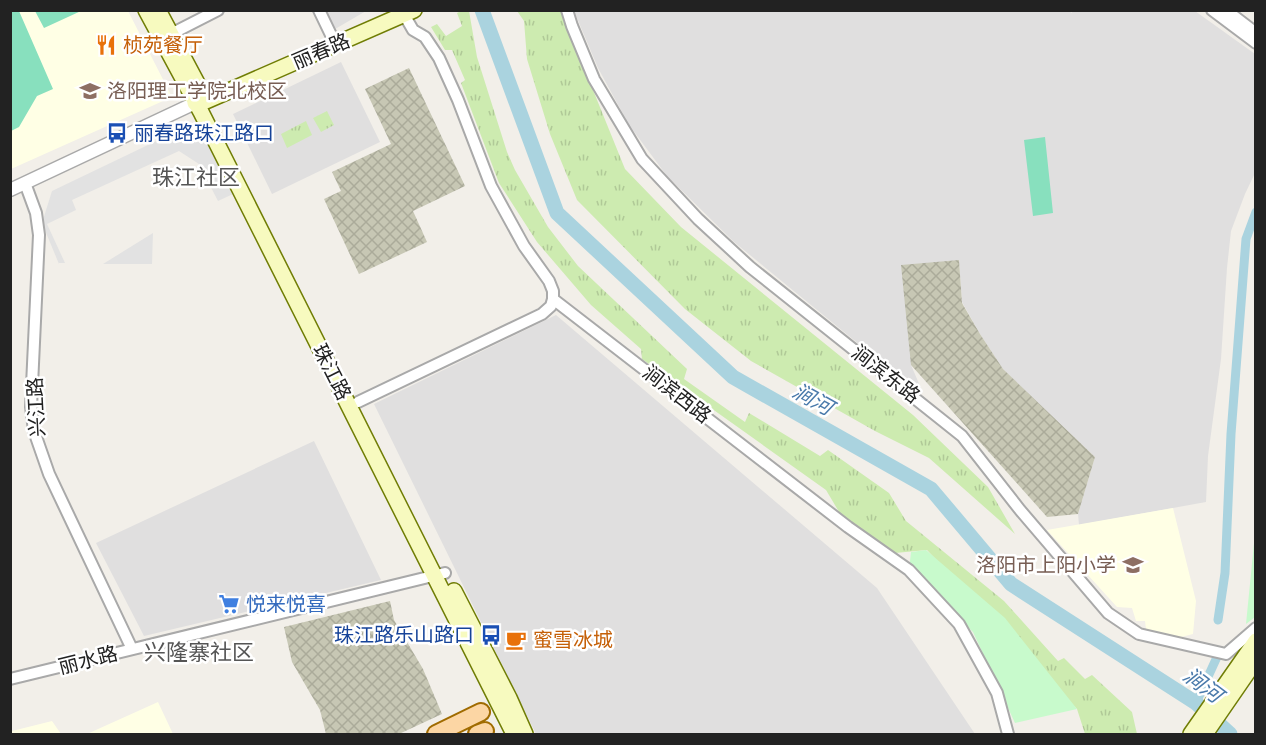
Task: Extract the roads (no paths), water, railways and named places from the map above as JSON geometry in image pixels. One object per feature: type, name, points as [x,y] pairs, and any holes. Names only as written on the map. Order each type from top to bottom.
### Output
[{"type":"main road","name":"珠江路","points":[[146,10],[201,99],[358,402],[440,574]]},
{"type":"main road","name":"珠江路","points":[[158,10],[507,707],[525,735]]},
{"type":"main road","name":"丽春路","points":[[201,99],[404,12]]},
{"type":"main road","name":"丽春路","points":[[201,99],[332,37],[404,12]]},
{"type":"main road","points":[[1191,735],[1256,641]]},
{"type":"main road","points":[[1205,735],[1256,660]]},
{"type":"main road","name":"珠江路","points":[[507,707],[514,735]]},
{"type":"main road","points":[[429,735],[481,712],[507,707]]},
{"type":"main road","points":[[480,733],[507,707]]},
{"type":"main road","points":[[436,735],[481,712]]},
{"type":"street","points":[[171,34],[218,10]]},
{"type":"street","points":[[319,10],[332,37]]},
{"type":"street","name":"涧滨东路","points":[[567,10],[594,79],[642,159],[698,219],[750,267],[962,436],[1020,510],[1108,613],[1139,634],[1226,654],[1256,628]]},
{"type":"street","points":[[1212,10],[1256,43]]},
{"type":"street","points":[[1226,10],[1256,33]]},
{"type":"street","name":"涧滨西路","points":[[404,12],[413,30],[425,37],[439,58],[491,186],[524,246],[549,281],[554,299],[848,527],[909,570],[959,624],[997,693],[1008,735]]},
{"type":"street","name":"丽春路","points":[[10,190],[201,99]]},
{"type":"street","name":"兴江路","points":[[25,183],[36,213],[39,235],[31,407],[34,431],[49,474],[132,649]]},
{"type":"street","points":[[358,402],[542,314],[551,306],[554,299]]},
{"type":"street","name":"丽水路","points":[[10,679],[440,574]]},
{"type":"waterway","name":"涧河","points":[[482,10],[557,213],[733,377],[931,489],[1011,584],[1196,703],[1230,734]]},
{"type":"waterway","points":[[1218,620],[1225,573],[1231,434],[1246,239],[1256,212]]},
{"type":"waterway","points":[[1196,703],[1217,657]]},
{"type":"place","name":"桢苑餐厅","points":[[106,45]]},
{"type":"place","name":"洛阳理工学院北校区","points":[[90,91]]},
{"type":"place","name":"丽春路珠江路口","points":[[117,133]]},
{"type":"place","name":"洛阳市上阳小学","points":[[1133,565]]},
{"type":"place","name":"悦来悦喜","points":[[229,604]]},
{"type":"place","name":"珠江路乐山路口","points":[[491,635]]},
{"type":"place","name":"蜜雪冰城","points":[[516,640]]},
{"type":"district","name":"珠江社区","points":[[196,177]]},
{"type":"district","name":"兴隆寨社区","points":[[199,652]]}]
